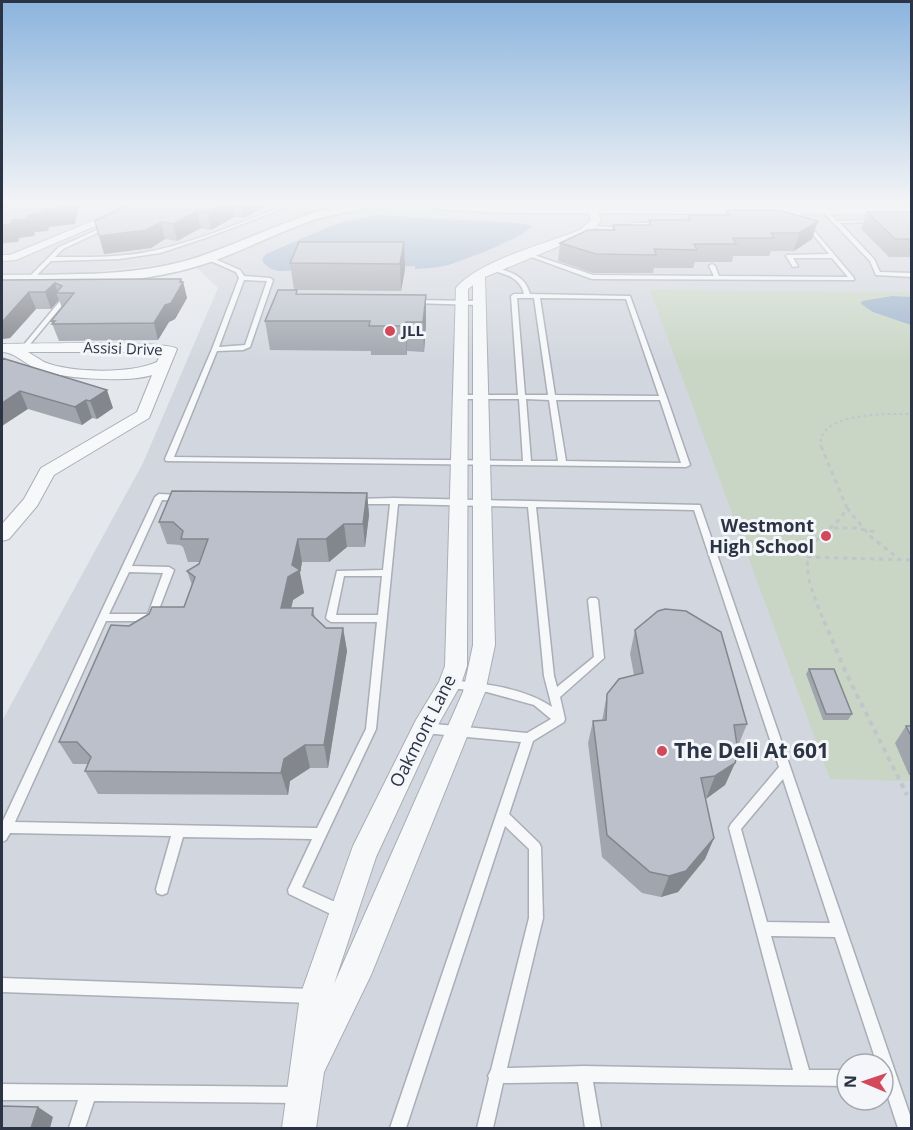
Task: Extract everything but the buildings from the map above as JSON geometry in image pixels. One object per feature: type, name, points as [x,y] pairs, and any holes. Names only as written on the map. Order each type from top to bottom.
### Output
[{"type":"street","points":[[2,279],[137,275],[208,258]]},
{"type":"street","points":[[486,272],[522,258]]},
{"type":"street","name":"Oakmont Lane","points":[[306,1084],[360,964],[475,687],[484,645],[481,503],[470,462],[470,303],[486,272]]},
{"type":"street","name":"Assisi Drive","points":[[12,348],[170,349],[163,365],[145,373],[82,374],[41,366],[12,348]]},
{"type":"street","points":[[2,535],[9,520],[31,502],[47,472],[144,415],[163,365]]},
{"type":"street","name":"Oakmont Lane","points":[[299,1128],[315,996],[343,913],[363,855],[424,728],[450,684],[457,650],[458,503],[470,462]]},
{"type":"lane","points":[[31,278],[50,259],[97,258]]},
{"type":"lane","points":[[208,258],[238,271],[242,278]]},
{"type":"lane","points":[[537,258],[592,277],[852,279],[835,258]]},
{"type":"lane","points":[[790,258],[795,266]]},
{"type":"lane","points":[[870,258],[878,274],[912,275]]},
{"type":"lane","points":[[712,266],[717,278]]},
{"type":"lane","points":[[486,272],[507,272],[520,279],[526,287],[527,295]]},
{"type":"lane","points":[[215,349],[249,346],[267,300],[270,280],[242,278]]},
{"type":"lane","points":[[242,278],[169,459],[686,465],[628,297],[514,296],[520,398],[527,462]]},
{"type":"lane","points":[[537,296],[562,463]]},
{"type":"lane","points":[[12,348],[62,302]]},
{"type":"lane","points":[[410,302],[470,303]]},
{"type":"lane","points":[[470,397],[664,398]]},
{"type":"lane","points":[[195,498],[159,497],[4,831],[178,830],[321,834]]},
{"type":"lane","points":[[347,500],[697,507],[840,930],[878,1052]]},
{"type":"lane","points":[[343,913],[294,890],[371,729],[394,501]]},
{"type":"lane","points":[[532,504],[549,676],[560,719]]},
{"type":"lane","points":[[103,618],[151,617],[169,570],[126,569]]},
{"type":"lane","points":[[382,618],[331,618],[340,573],[387,573]]},
{"type":"lane","points":[[554,695],[599,658],[593,600]]},
{"type":"lane","points":[[450,684],[487,688],[537,702],[560,719]]},
{"type":"lane","points":[[424,728],[528,738],[560,719]]},
{"type":"lane","points":[[398,1128],[528,738]]},
{"type":"lane","points":[[785,768],[735,828],[803,1077]]},
{"type":"lane","points":[[485,1128],[536,918],[535,847],[502,816]]},
{"type":"lane","points":[[162,890],[178,830]]},
{"type":"lane","points":[[763,929],[840,930]]},
{"type":"lane","points":[[2,985],[315,996]]},
{"type":"lane","points":[[496,1076],[584,1074],[835,1078]]},
{"type":"lane","points":[[584,1074],[592,1128]]},
{"type":"lane","points":[[2,1092],[88,1094],[306,1084]]},
{"type":"lane","points":[[77,1128],[88,1094]]},
{"type":"lane","points":[[895,1101],[906,1128]]},
{"type":"path","points":[[901,560],[875,543],[863,531],[848,508],[820,443],[822,436],[841,420],[853,416],[912,414]]},
{"type":"path","points":[[848,508],[834,528],[814,543],[807,557],[806,570],[822,617],[907,795]]},
{"type":"path","points":[[834,528],[854,528],[876,532]]},
{"type":"path","points":[[807,557],[912,560]]},
{"type":"shaded area","points":[[2,258],[190,258],[166,264],[83,273],[2,273]]},
{"type":"shaded area","points":[[217,258],[911,258],[911,1128],[2,1128],[2,721],[143,463],[218,288],[195,266]]},
{"type":"green space","name":"Westmont High School","points":[[650,290],[911,292],[911,781],[830,779]]},
{"type":"water","points":[[467,258],[451,264],[415,269],[415,266],[279,271],[269,267],[262,259]]},
{"type":"water","points":[[892,296],[911,297],[911,325],[873,312],[861,304],[862,301]]},
{"type":"place","name":"JLL","points":[[390,331]]},
{"type":"place","name":"Westmont High School","points":[[826,536]]},
{"type":"place","name":"The Deli At 601","points":[[662,751]]}]
